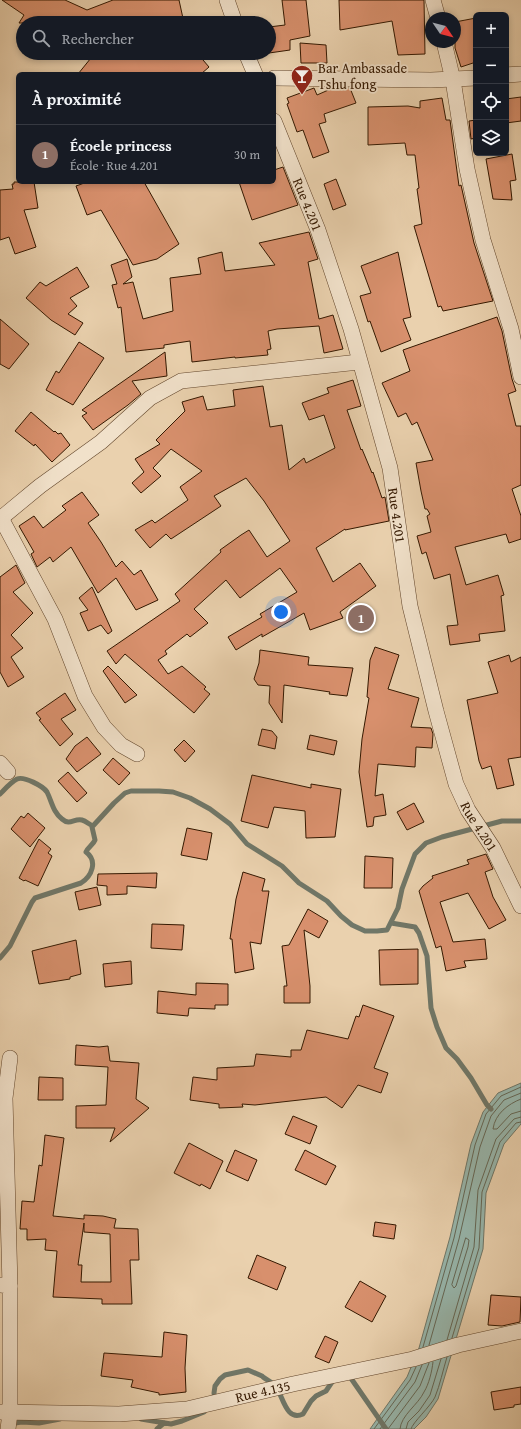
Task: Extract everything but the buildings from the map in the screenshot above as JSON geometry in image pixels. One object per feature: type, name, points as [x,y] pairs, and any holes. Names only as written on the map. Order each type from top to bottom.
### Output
[{"type":"street","points":[[227,0],[233,16]]},
{"type":"street","points":[[433,0],[436,12]]},
{"type":"street","points":[[445,48],[453,80],[467,169],[480,226],[511,329],[521,377]]},
{"type":"street","points":[[249,60],[254,72]]},
{"type":"street","points":[[509,75],[521,74]]},
{"type":"street","points":[[276,78],[453,80],[473,78]]},
{"type":"street","name":"Rue 4.201","points":[[276,126],[318,230],[351,329],[390,468],[410,606],[456,784],[468,810],[493,848],[521,906]]},
{"type":"street","points":[[137,754],[121,745],[104,727],[85,696],[55,619],[0,519],[40,486],[101,442],[150,398],[181,381],[360,362]]},
{"type":"street","points":[[8,1429],[5,1413],[5,1098],[10,1058]]},
{"type":"street","name":"Rue 4.135","points":[[5,1413],[119,1414],[187,1409],[293,1384],[413,1359],[458,1345],[521,1331]]},
{"type":"water","points":[[521,1083],[521,1124],[504,1144],[486,1193],[483,1249],[438,1399],[426,1417],[414,1429],[370,1429],[407,1377],[419,1348],[450,1237],[471,1144],[483,1112],[498,1093]]},
{"type":"waterway","points":[[0,794],[17,779],[20,778],[29,780],[42,787],[47,792],[55,810],[62,819],[67,822],[82,820],[93,826]]},
{"type":"waterway","points":[[0,958],[10,946],[35,898],[81,883],[85,880],[91,872],[93,864],[90,856],[86,852],[95,840],[92,827],[114,803],[125,793],[131,791],[173,792],[190,798],[210,809],[230,824],[247,844],[282,866],[299,883],[327,901],[352,925],[365,931],[387,930],[398,908],[402,889],[415,854],[426,843],[442,837],[502,821],[521,821]]},
{"type":"waterway","points":[[391,923],[415,927],[419,933],[427,956],[431,1008],[437,1027],[446,1048],[457,1059],[491,1109]]},
{"type":"waterway","points":[[215,1401],[215,1386],[225,1375],[248,1370],[262,1376]]},
{"type":"waterway","points":[[348,1374],[386,1429]]},
{"type":"waterway","points":[[263,1377],[276,1387],[286,1407],[297,1416],[303,1414],[311,1401],[316,1396],[326,1391],[334,1379]]},
{"type":"waterway","points":[[141,1419],[171,1424],[204,1412]]},
{"type":"waterway","points":[[15,1423],[39,1423],[60,1419]]},
{"type":"waterway","points":[[157,1429],[164,1423]]},
{"type":"place","name":"Bar Ambassade Tshu fong","points":[[302,96]]},
{"type":"place","name":"Écoele princess","points":[[361,618]]}]
